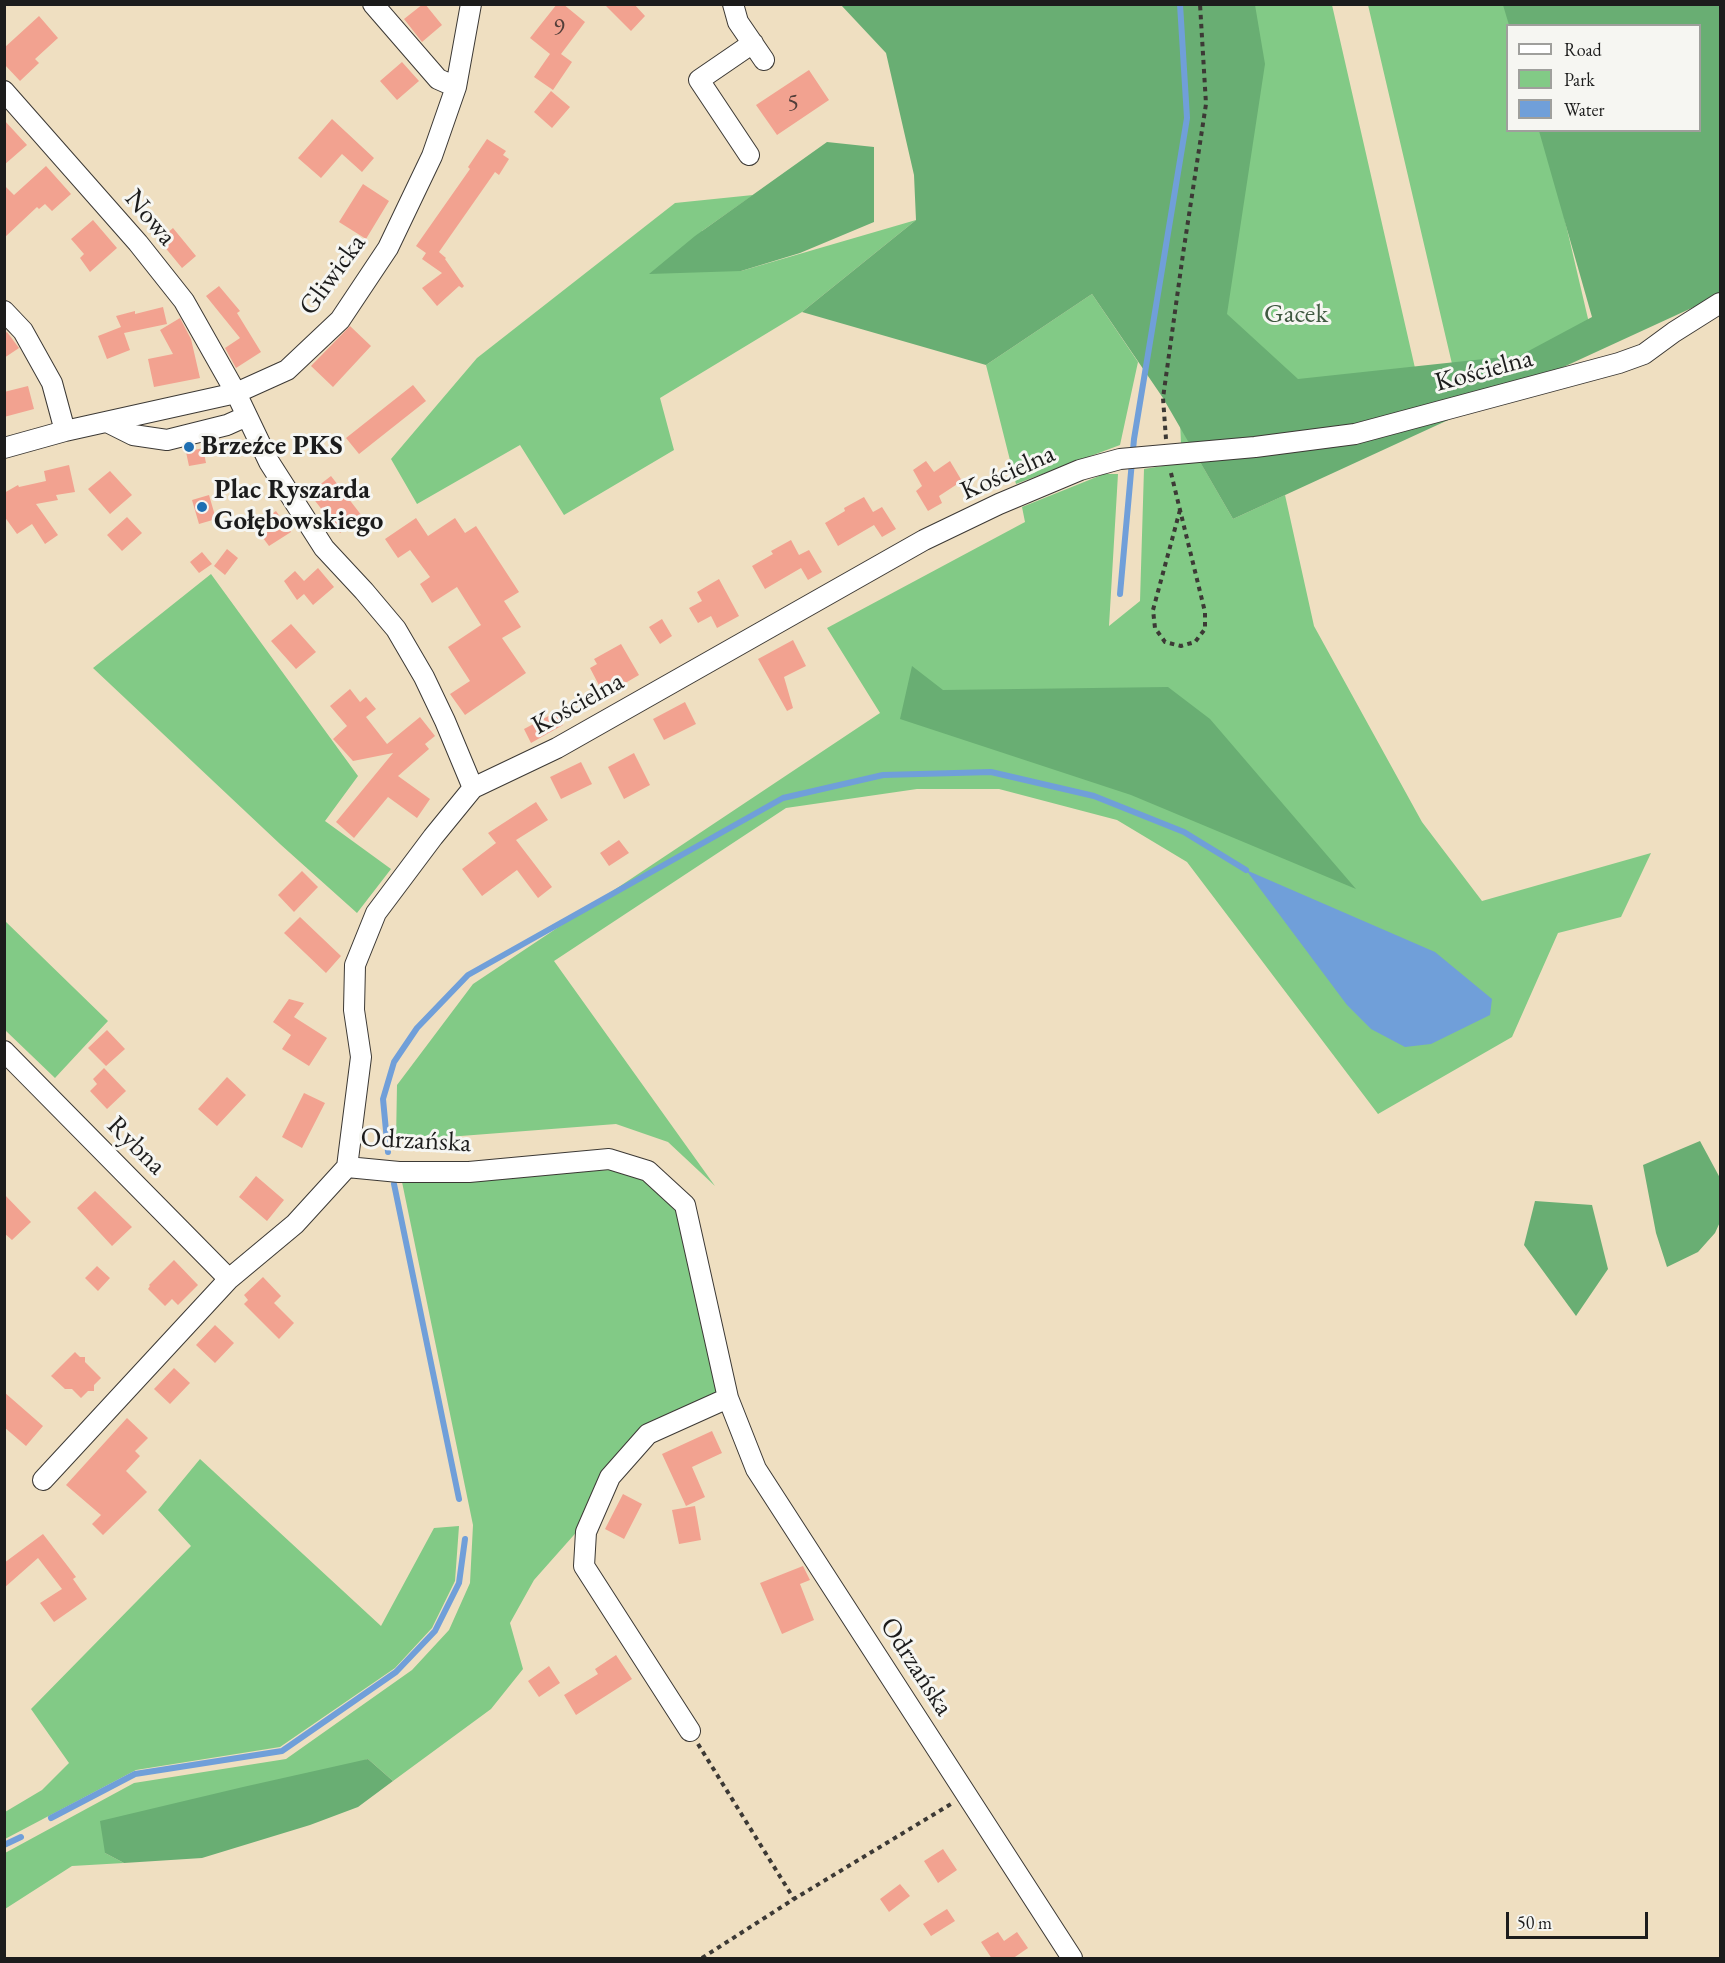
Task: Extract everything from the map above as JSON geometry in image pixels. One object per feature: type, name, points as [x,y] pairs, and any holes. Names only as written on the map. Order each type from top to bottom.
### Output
[{"type":"street","points":[[373,4],[438,79],[456,87]]},
{"type":"street","name":"Gliwicka","points":[[4,448],[65,431],[236,393],[286,370],[340,320],[388,248],[432,156],[456,87],[471,4]]},
{"type":"street","points":[[733,4],[738,22],[764,60]]},
{"type":"street","points":[[749,155],[699,80],[753,44]]},
{"type":"street","name":"Nowa","points":[[4,91],[138,243],[177,292],[236,393],[269,462],[324,548],[396,629],[432,695],[473,788]]},
{"type":"street","name":"Kościelna","points":[[473,788],[557,748],[924,540],[999,504],[1080,470],[1120,459],[1255,447],[1355,434],[1619,363],[1644,354],[1720,303]]},
{"type":"street","points":[[4,311],[23,331],[52,383],[65,431]]},
{"type":"street","points":[[107,422],[133,435],[167,440],[227,424],[247,416]]},
{"type":"street","name":"Odrzańska","points":[[473,788],[376,913],[355,965],[354,1010],[361,1057],[347,1167],[399,1172],[470,1172],[609,1159],[648,1171],[685,1205],[728,1398],[756,1469],[1072,1959]]},
{"type":"street","name":"Rybna","points":[[4,1051],[229,1279]]},
{"type":"street","points":[[43,1480],[229,1279],[295,1224],[347,1167]]},
{"type":"street","points":[[690,1731],[584,1566],[586,1532],[610,1477],[648,1434],[728,1398]]},
{"type":"path","points":[[1180,510],[1153,610],[1155,628],[1165,642],[1181,646],[1195,642],[1205,629],[1205,612],[1167,455],[1163,398],[1206,104],[1200,4]]},
{"type":"path","points":[[690,1731],[794,1899]]},
{"type":"path","points":[[702,1959],[794,1899],[967,1795]]},
{"type":"green space","points":[[841,5],[1255,5],[1265,64],[1227,314],[1298,379],[1521,355],[1592,317],[1539,132],[1701,132],[1701,24],[1509,24],[1503,5],[1720,5],[1720,295],[1233,519],[1163,398],[1092,294],[986,365],[802,312],[916,220],[914,175],[886,53]]},
{"type":"green space","name":"Gacek","points":[[1227,5],[1332,5],[1423,403],[1228,430],[1181,444],[1179,397]]},
{"type":"green space","points":[[1368,5],[1522,5],[1523,24],[1506,24],[1506,132],[1544,132],[1593,340],[1460,398]]},
{"type":"green space","points":[[827,142],[874,147],[874,222],[800,253],[741,271],[649,274],[695,236]]},
{"type":"green space","points":[[753,195],[702,231],[741,271],[916,220],[802,312],[660,398],[674,450],[564,515],[520,445],[417,504],[391,459],[477,358],[675,203]]},
{"type":"green space","points":[[1092,294],[1138,362],[1120,445],[1016,484],[986,365]]},
{"type":"green space","points":[[1199,460],[1233,519],[1285,495],[1314,626],[1422,822],[1482,901],[1651,853],[1621,917],[1558,933],[1512,1037],[1378,1114],[1187,862],[1117,820],[999,789],[917,789],[786,808],[554,961],[715,1186],[668,1142],[616,1124],[396,1141],[397,1085],[473,984],[880,713],[827,628],[1025,522],[1022,507],[1104,474],[1118,474],[1109,626],[1140,601],[1144,469]]},
{"type":"green space","points":[[211,574],[358,776],[325,821],[391,869],[357,913],[280,844],[93,668]]},
{"type":"green space","points":[[912,666],[943,690],[1168,687],[1210,719],[1356,889],[1131,795],[900,719]]},
{"type":"green space","points":[[4,920],[108,1021],[55,1078],[5,1030]]},
{"type":"green space","points":[[1700,1141],[1720,1178],[1720,1222],[1715,1233],[1698,1252],[1667,1267],[1656,1233],[1643,1165]]},
{"type":"green space","points":[[611,1170],[643,1177],[676,1208],[718,1394],[645,1427],[581,1527],[534,1580],[510,1623],[523,1669],[491,1709],[393,1781],[368,1759],[105,1853],[124,1863],[72,1866],[5,1909],[5,1853],[134,1783],[286,1759],[412,1670],[449,1630],[470,1583],[473,1525],[402,1182],[477,1181],[559,1172]]},
{"type":"green space","points":[[1535,1201],[1592,1205],[1608,1269],[1576,1316],[1524,1245]]},
{"type":"green space","points":[[200,1459],[381,1626],[434,1528],[459,1526],[455,1581],[432,1628],[395,1668],[280,1747],[136,1770],[5,1839],[5,1812],[42,1790],[69,1763],[31,1709],[191,1546],[158,1510]]},
{"type":"green space","points":[[368,1759],[393,1781],[358,1807],[310,1825],[202,1858],[124,1863],[105,1853],[100,1821]]},
{"type":"water","points":[[1246,870],[1435,952],[1492,999],[1490,1015],[1431,1044],[1405,1047],[1371,1029],[1347,1005]]},
{"type":"building","points":[[423,4],[442,25],[422,42],[404,19]]},
{"type":"building","points":[[557,4],[563,4],[585,22],[561,54],[572,62],[553,90],[534,77],[550,54],[530,38]]},
{"type":"building","points":[[604,4],[634,4],[645,16],[631,31]]},
{"type":"building","points":[[39,16],[58,38],[35,59],[39,63],[20,81],[4,64],[4,48]]},
{"type":"building","points":[[402,62],[419,81],[397,100],[380,81]]},
{"type":"building","points":[[809,70],[829,100],[777,135],[756,105]]},
{"type":"building","points":[[551,91],[570,107],[552,128],[534,112]]},
{"type":"building","points":[[332,119],[374,158],[362,172],[342,154],[321,178],[298,158]]},
{"type":"building","points":[[4,120],[27,145],[4,165]]},
{"type":"building","points":[[487,139],[506,151],[503,155],[509,159],[499,175],[495,172],[439,252],[446,258],[464,286],[462,288],[459,286],[437,306],[422,288],[442,273],[422,259],[426,253],[416,246],[470,169],[468,167]]},
{"type":"building","points":[[46,166],[71,194],[52,211],[45,204],[39,209],[37,207],[4,238],[4,185],[14,195]]},
{"type":"building","points":[[363,184],[389,201],[366,239],[339,222]]},
{"type":"building","points":[[93,220],[117,248],[90,272],[80,258],[84,254],[71,239]]},
{"type":"building","points":[[173,228],[196,256],[182,268],[159,240]]},
{"type":"building","points":[[219,286],[240,311],[237,313],[261,352],[236,368],[225,348],[240,338],[206,296]]},
{"type":"building","points":[[163,307],[167,324],[124,333],[130,350],[107,359],[98,336],[121,327],[116,316]]},
{"type":"building","points":[[180,318],[191,339],[200,378],[154,387],[148,359],[173,354],[160,330]]},
{"type":"building","points":[[350,326],[371,346],[333,387],[311,366]]},
{"type":"building","points":[[7,332],[19,348],[4,358],[4,334]]},
{"type":"building","points":[[413,385],[426,401],[359,454],[346,438]]},
{"type":"building","points":[[28,386],[34,409],[4,417],[4,392]]},
{"type":"building","points":[[203,448],[206,463],[189,466],[186,452]]},
{"type":"building","points":[[926,461],[934,472],[950,461],[962,481],[939,496],[942,503],[928,511],[916,491],[922,486],[913,470]]},
{"type":"building","points":[[69,465],[75,492],[56,495],[58,500],[36,504],[58,535],[45,544],[32,524],[17,534],[4,516],[4,493],[18,485],[19,487],[46,481],[44,471]]},
{"type":"building","points":[[110,471],[132,495],[110,514],[88,489]]},
{"type":"building","points":[[331,476],[362,516],[340,533],[309,493]]},
{"type":"building","points":[[209,495],[216,519],[199,524],[192,500]]},
{"type":"building","points":[[864,497],[873,512],[882,507],[896,529],[882,537],[874,525],[838,546],[825,523],[845,511],[844,508]]},
{"type":"building","points":[[276,511],[291,532],[269,546],[254,526]]},
{"type":"building","points":[[127,517],[142,533],[122,551],[107,535]]},
{"type":"building","points":[[416,518],[428,536],[455,518],[465,533],[476,526],[519,592],[504,601],[521,627],[502,638],[526,673],[465,715],[450,694],[470,681],[448,647],[481,625],[457,587],[432,603],[420,584],[430,577],[410,550],[398,558],[385,539]]},
{"type":"building","points":[[791,540],[799,555],[809,550],[822,572],[808,580],[801,568],[765,589],[752,566],[773,554],[771,551]]},
{"type":"building","points":[[227,549],[238,558],[225,575],[214,566]]},
{"type":"building","points":[[202,552],[212,564],[199,573],[190,562]]},
{"type":"building","points":[[318,568],[334,587],[313,605],[304,594],[297,600],[284,581],[295,571],[304,581]]},
{"type":"building","points":[[719,579],[739,616],[717,628],[711,616],[698,623],[689,608],[702,601],[697,592]]},
{"type":"building","points":[[662,619],[672,636],[660,644],[649,627]]},
{"type":"building","points":[[291,624],[316,652],[296,669],[271,641]]},
{"type":"building","points":[[793,640],[806,666],[784,677],[793,708],[787,711],[758,659]]},
{"type":"building","points":[[621,644],[639,675],[622,685],[620,681],[602,691],[590,668],[597,664],[594,659]]},
{"type":"building","points":[[350,689],[360,702],[366,697],[376,709],[366,717],[387,744],[420,717],[435,736],[425,744],[429,749],[398,776],[430,799],[417,818],[388,797],[354,838],[336,822],[393,753],[353,761],[333,739],[347,726],[330,706]]},
{"type":"building","points":[[685,702],[696,724],[664,740],[653,719]]},
{"type":"building","points":[[556,712],[563,725],[531,743],[524,729]]},
{"type":"building","points":[[634,753],[650,785],[624,799],[608,767]]},
{"type":"building","points":[[581,762],[592,784],[561,799],[550,777]]},
{"type":"building","points":[[536,802],[548,820],[516,840],[552,887],[538,898],[517,870],[482,896],[462,869],[496,843],[488,833]]},
{"type":"building","points":[[619,840],[629,853],[609,866],[600,853]]},
{"type":"building","points":[[302,871],[318,887],[294,912],[278,895]]},
{"type":"building","points":[[300,917],[341,956],[326,973],[284,933]]},
{"type":"building","points":[[289,999],[304,1003],[294,1017],[327,1038],[309,1066],[282,1049],[291,1035],[273,1022]]},
{"type":"building","points":[[107,1030],[125,1049],[106,1066],[88,1048]]},
{"type":"building","points":[[104,1068],[126,1091],[107,1109],[90,1091],[97,1084],[93,1079]]},
{"type":"building","points":[[227,1077],[246,1095],[217,1126],[198,1109]]},
{"type":"building","points":[[304,1093],[325,1103],[302,1148],[282,1137]]},
{"type":"building","points":[[256,1176],[284,1200],[267,1221],[239,1197]]},
{"type":"building","points":[[95,1191],[132,1227],[112,1246],[77,1208]]},
{"type":"building","points":[[4,1194],[31,1222],[12,1240],[4,1233]]},
{"type":"building","points":[[174,1260],[198,1285],[178,1305],[172,1299],[165,1306],[148,1289],[149,1285]]},
{"type":"building","points":[[97,1266],[110,1278],[98,1291],[85,1278]]},
{"type":"building","points":[[263,1277],[281,1296],[274,1303],[294,1323],[279,1339],[244,1304],[248,1300],[244,1295]]},
{"type":"building","points":[[215,1325],[234,1343],[215,1363],[196,1345]]},
{"type":"building","points":[[75,1352],[80,1357],[85,1357],[85,1362],[101,1378],[94,1385],[94,1391],[88,1391],[81,1398],[72,1389],[65,1389],[51,1376]]},
{"type":"building","points":[[174,1368],[190,1383],[170,1404],[154,1389]]},
{"type":"building","points":[[4,1392],[43,1426],[26,1446],[4,1427]]},
{"type":"building","points":[[127,1418],[148,1438],[135,1451],[140,1456],[126,1471],[147,1492],[103,1535],[92,1524],[101,1515],[66,1485]]},
{"type":"building","points":[[712,1431],[722,1453],[692,1467],[705,1497],[686,1506],[662,1454]]},
{"type":"building","points":[[623,1494],[642,1504],[624,1539],[605,1529]]},
{"type":"building","points":[[695,1506],[701,1540],[679,1544],[672,1510]]},
{"type":"building","points":[[43,1534],[76,1577],[73,1579],[87,1599],[54,1622],[40,1603],[62,1589],[38,1558],[4,1588],[4,1563]]},
{"type":"building","points":[[803,1566],[810,1580],[800,1584],[814,1620],[782,1634],[760,1583]]},
{"type":"building","points":[[616,1655],[632,1679],[576,1715],[564,1695],[598,1674],[595,1669]]},
{"type":"building","points":[[549,1666],[560,1683],[539,1697],[528,1681]]},
{"type":"building","points":[[943,1849],[957,1870],[938,1883],[924,1861]]},
{"type":"building","points":[[900,1884],[910,1896],[889,1912],[880,1899]]},
{"type":"building","points":[[947,1909],[955,1921],[931,1936],[923,1924]]},
{"type":"building","points":[[998,1932],[1004,1941],[1017,1932],[1028,1948],[1012,1959],[992,1959],[981,1942]]},
{"type":"waterway","points":[[1120,594],[1134,439],[1187,118],[1180,4]]},
{"type":"waterway","points":[[388,1152],[383,1099],[394,1062],[417,1028],[468,975],[783,798],[883,775],[991,772],[1094,796],[1184,832],[1246,870]]},
{"type":"waterway","points":[[394,1184],[459,1499]]},
{"type":"waterway","points":[[51,1818],[135,1774],[282,1751],[396,1672],[435,1631],[459,1583],[465,1539]]},
{"type":"waterway","points":[[4,1845],[21,1837]]},
{"type":"place","name":"Brzeźce PKS","points":[[189,447]]},
{"type":"place","name":"Plac Ryszarda Gołębowskiego","points":[[202,507]]}]
